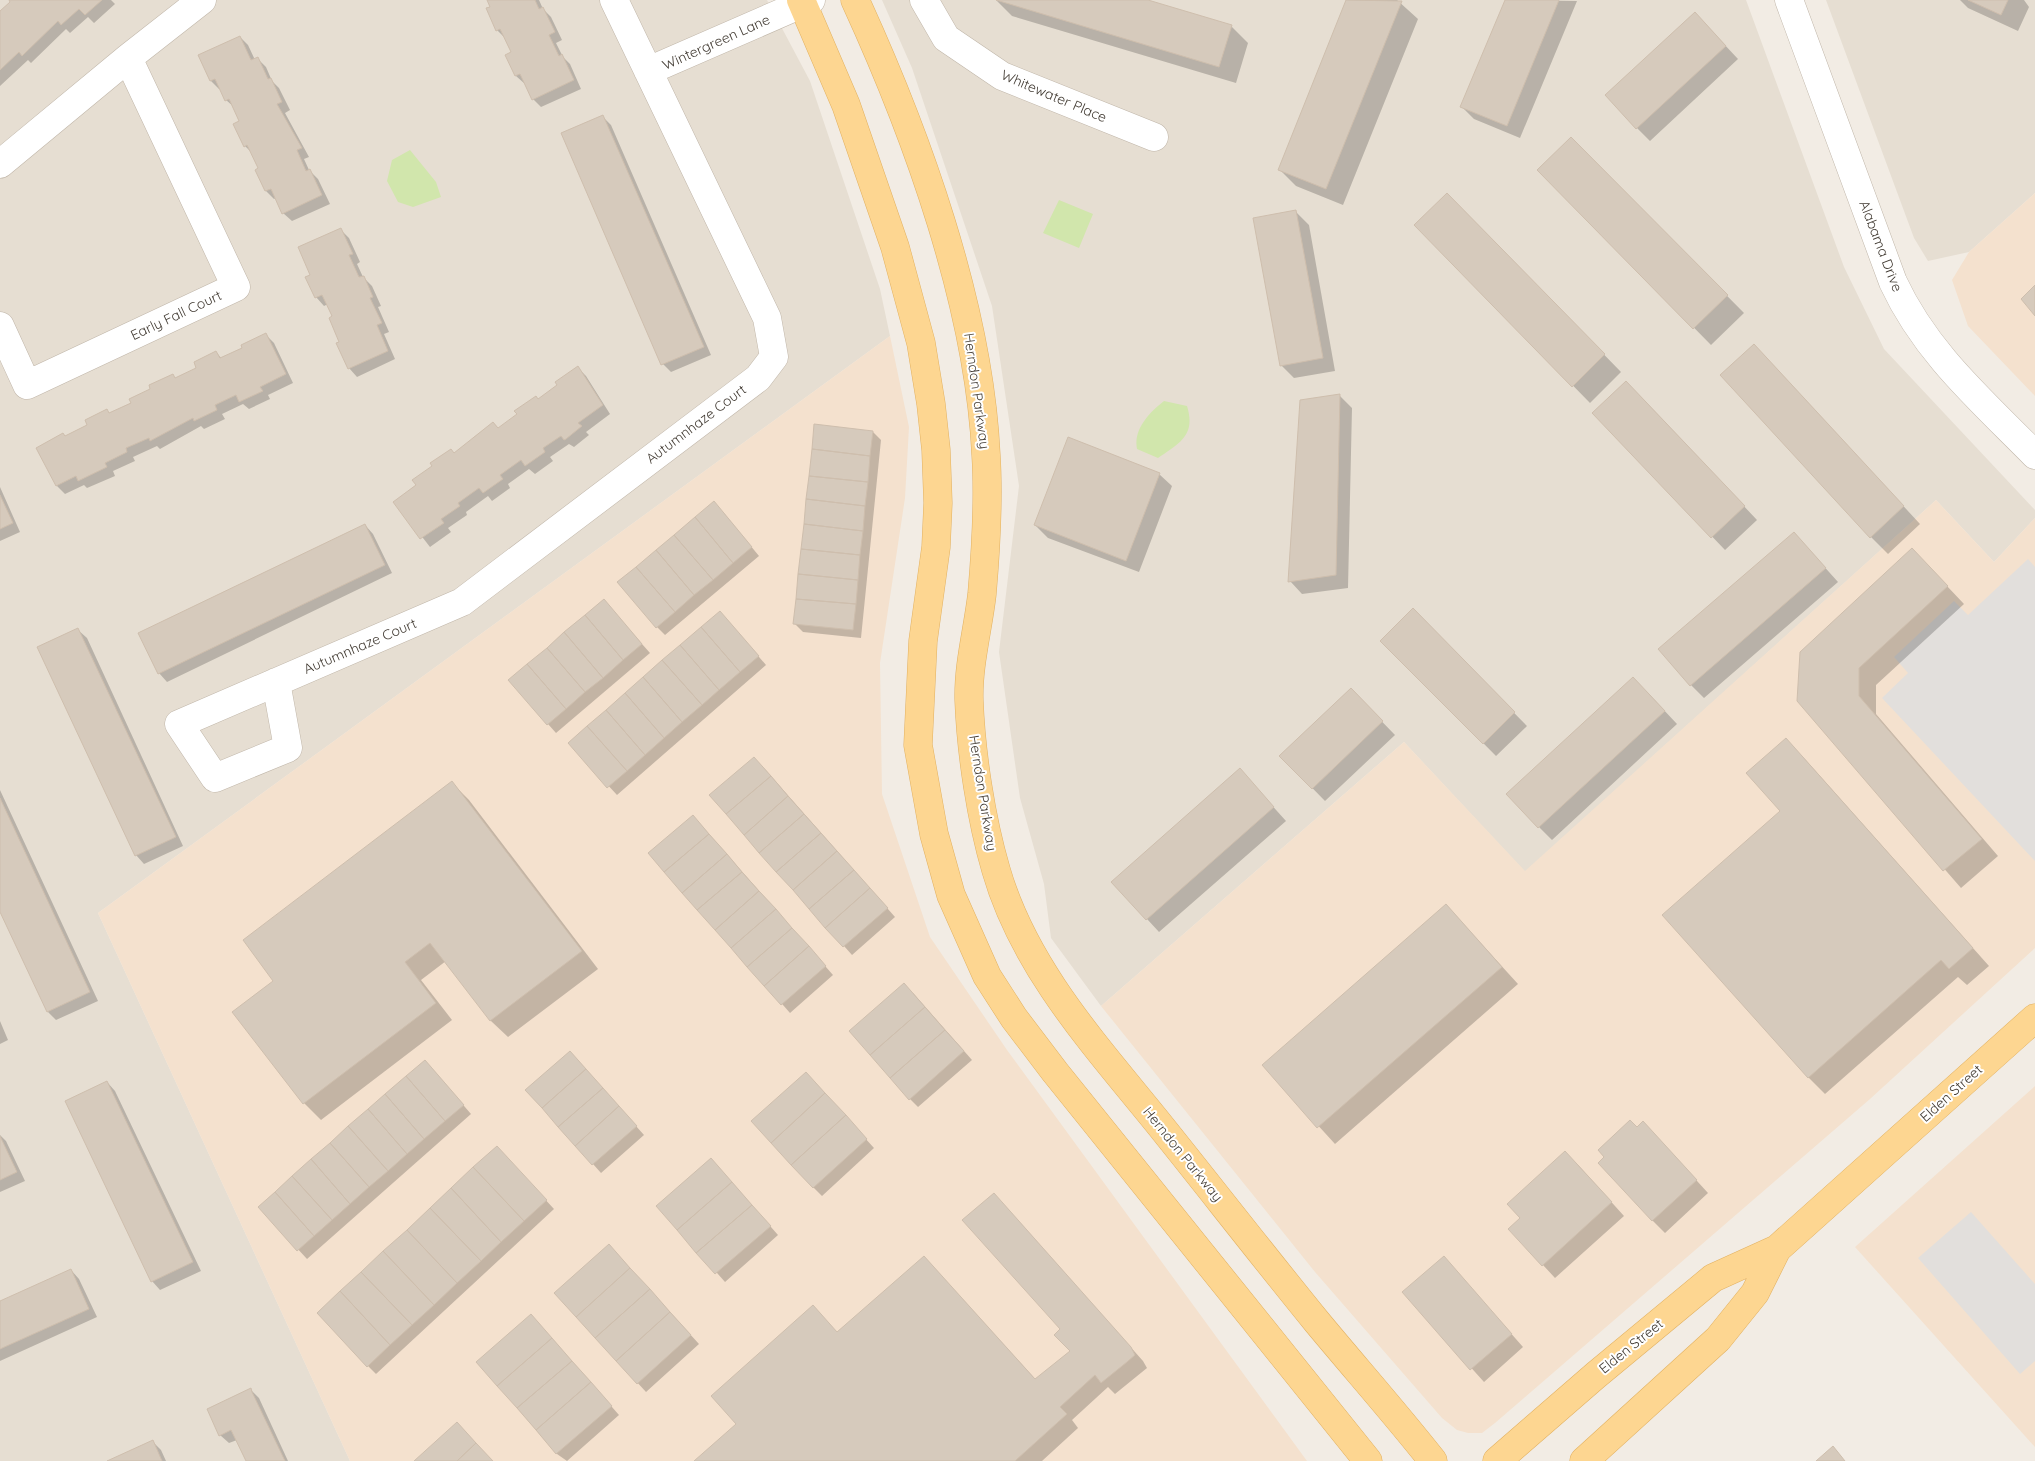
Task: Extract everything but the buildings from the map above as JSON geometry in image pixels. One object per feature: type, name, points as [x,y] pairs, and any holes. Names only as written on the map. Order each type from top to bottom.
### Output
[{"type":"main road","name":"Herndon Parkway","points":[[855,0],[907,126],[940,220],[964,307],[974,356],[986,453],[987,500],[982,595],[969,697],[978,781],[986,827],[996,872],[1015,921],[1037,964],[1092,1040],[1316,1321],[1433,1461]]},
{"type":"main road","points":[[805,1],[846,105],[895,247],[921,343],[931,404],[936,450],[938,502],[936,547],[922,650],[918,745],[934,834],[951,895],[988,976],[1014,1018],[1055,1072],[1368,1461]]},
{"type":"main road","name":"Elden Street","points":[[1497,1461],[1596,1375],[1713,1278],[1777,1249],[2035,1018]]},
{"type":"main road","name":"Elden Street","points":[[1584,1461],[1718,1339],[1755,1293],[1777,1249]]},
{"type":"street","points":[[0,164],[128,58],[202,0]]},
{"type":"street","name":"Autumnhaze Court","points":[[276,682],[462,602],[758,378],[774,357],[767,318],[614,0]]},
{"type":"street","name":"Whitewater Place","points":[[924,0],[946,38],[1002,76],[1154,137]]},
{"type":"street","name":"Alabama Drive","points":[[1789,0],[1890,274],[1906,310],[1940,358],[2035,454]]},
{"type":"street","name":"Wintergreen Lane","points":[[648,71],[805,1]]},
{"type":"street","name":"Early Fall Court","points":[[0,326],[27,385],[236,287],[128,58]]},
{"type":"shaded area","points":[[0,0],[767,0],[810,81],[880,289],[890,336],[98,913],[350,1461],[0,1461]]},
{"type":"shaded area","points":[[882,0],[1746,0],[1844,267],[1884,349],[2035,510],[2035,518],[1994,562],[1936,500],[1525,872],[1404,742],[1101,1006],[1051,938],[1044,884],[1020,798],[999,652],[1019,486],[992,306],[912,68]]},
{"type":"shaded area","points":[[1826,0],[2035,0],[2035,193],[1969,252],[1928,261],[1914,238]]},
{"type":"shaded area","points":[[2035,193],[2035,396],[1968,326],[1952,280],[1969,252]]},
{"type":"shaded area","points":[[890,336],[909,427],[905,498],[880,663],[882,794],[930,937],[1007,1050],[1307,1461],[350,1461],[98,913]]},
{"type":"shaded area","points":[[1936,500],[1994,562],[2035,518],[2035,948],[1870,1099],[1495,1423],[1482,1433],[1468,1433],[1457,1430],[1442,1418],[1315,1272],[1101,1006],[1404,742],[1525,871]]},
{"type":"shaded area","points":[[2028,559],[2035,567],[2035,861],[1882,698],[1908,673],[1894,657],[1954,601],[1968,615]]},
{"type":"shaded area","points":[[2035,1086],[2035,1447],[1855,1247]]},
{"type":"shaded area","points":[[1971,1212],[2035,1284],[2035,1361],[2020,1374],[1918,1258]]},
{"type":"green space","points":[[410,150],[436,182],[441,197],[413,207],[398,202],[387,181],[392,160]]},
{"type":"green space","points":[[1059,200],[1093,214],[1079,248],[1043,233]]},
{"type":"green space","points":[[1164,401],[1187,406],[1189,424],[1188,431],[1179,443],[1158,458],[1137,449],[1136,442],[1144,422],[1153,410]]}]
